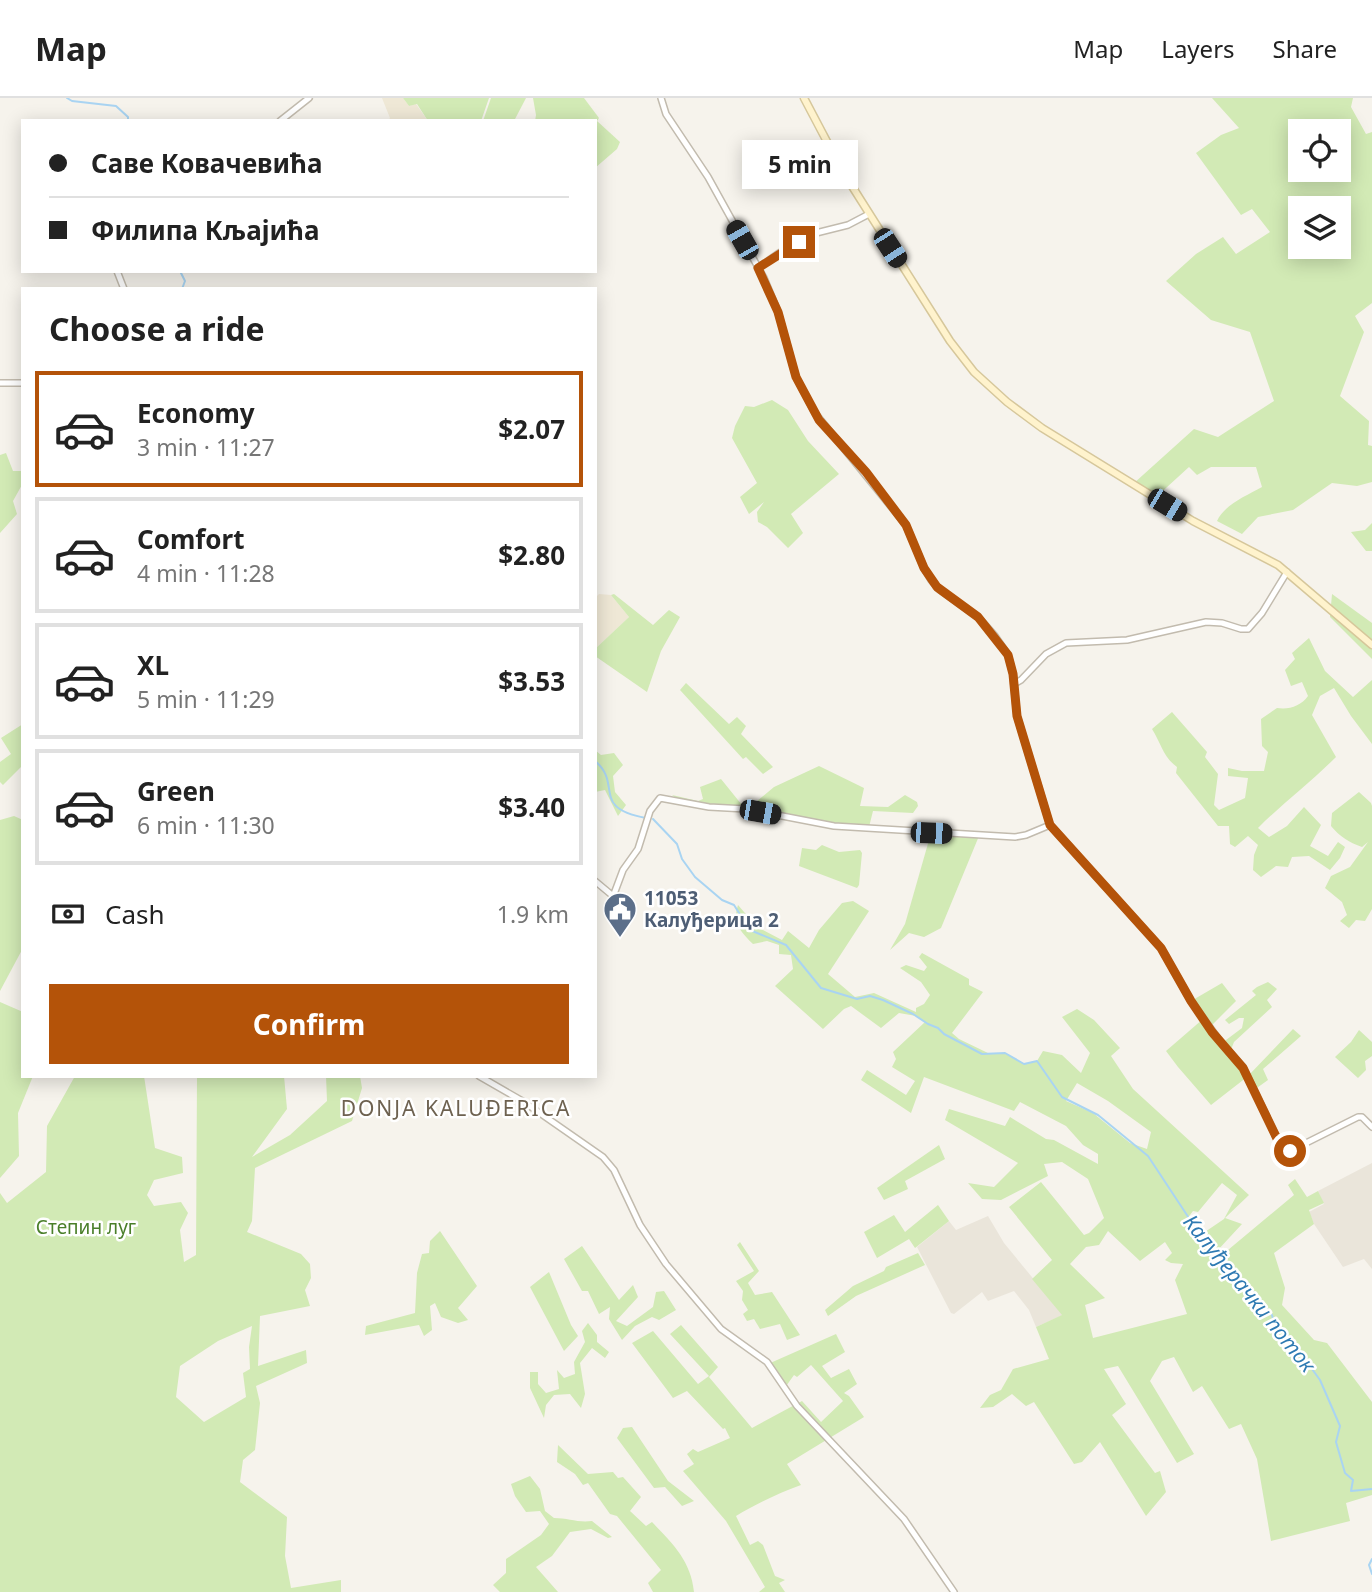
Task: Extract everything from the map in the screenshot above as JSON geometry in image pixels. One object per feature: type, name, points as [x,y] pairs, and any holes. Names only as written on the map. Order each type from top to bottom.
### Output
[{"type":"main road","points":[[804,98],[833,155],[869,214],[964,360],[1000,396],[1042,428],[1154,498],[1270,560],[1372,645]]},
{"type":"street","points":[[283,119],[309,98]]},
{"type":"street","points":[[661,98],[666,114],[708,177],[758,268],[778,312],[796,377],[815,413],[906,525],[924,568],[937,587],[978,617],[995,636],[1010,661],[1017,716],[1050,825],[1161,948],[1212,1032],[1243,1068],[1285,1152],[1358,1117],[1362,1117],[1372,1128]]},
{"type":"street","points":[[758,268],[816,233],[848,225],[869,214]]},
{"type":"street","points":[[0,383],[21,383]]},
{"type":"street","points":[[1014,684],[1046,654],[1066,643],[1127,640],[1206,622],[1248,629],[1262,613],[1287,572]]},
{"type":"street","points":[[597,883],[612,896],[623,870],[638,849],[650,811],[660,798],[709,807],[747,809],[851,828],[1015,837],[1050,825]]},
{"type":"street","points":[[483,1078],[517,1097],[603,1157],[614,1170],[640,1225],[666,1264],[721,1329],[767,1362],[797,1406],[904,1519],[954,1592]]},
{"type":"shaded area","points":[[382,98],[403,98],[409,106],[416,104],[427,119],[389,119]]},
{"type":"shaded area","points":[[611,595],[629,617],[597,647],[597,596]]},
{"type":"shaded area","points":[[1372,1163],[1372,1269],[1364,1259],[1343,1267],[1309,1212],[1324,1204],[1318,1191]]},
{"type":"shaded area","points":[[988,1216],[1004,1243],[1063,1315],[1036,1327],[1029,1310],[1014,1291],[988,1301],[982,1292],[954,1314],[951,1313],[917,1247],[949,1221],[956,1230]]},
{"type":"green space","points":[[403,98],[489,98],[482,119],[427,119],[417,104],[409,106]]},
{"type":"green space","points":[[491,98],[526,98],[515,119],[484,119]]},
{"type":"green space","points":[[533,98],[584,98],[599,118],[597,121],[535,119]]},
{"type":"green space","points":[[1212,98],[1353,98],[1351,107],[1366,134],[1372,132],[1372,303],[1355,316],[1364,332],[1340,396],[1369,421],[1368,445],[1372,446],[1372,482],[1357,486],[1332,483],[1293,510],[1258,517],[1242,534],[1217,521],[1231,505],[1262,487],[1256,467],[1211,467],[1197,475],[1189,467],[1155,498],[1133,484],[1194,429],[1218,437],[1274,401],[1250,332],[1211,320],[1166,281],[1196,254],[1223,237],[1236,254],[1270,232],[1252,209],[1241,215],[1196,153],[1221,135],[1239,128]]},
{"type":"green space","points":[[597,121],[620,142],[617,149],[597,166]]},
{"type":"green space","points":[[772,400],[788,410],[808,441],[839,474],[791,514],[803,533],[788,548],[767,527],[758,522],[757,512],[764,502],[749,514],[740,497],[757,483],[732,438],[745,406],[754,407]]},
{"type":"green space","points":[[6,453],[13,471],[21,471],[21,487],[13,501],[17,514],[0,533],[0,455]]},
{"type":"green space","points":[[1372,523],[1372,551],[1366,551],[1351,532],[1365,530]]},
{"type":"green space","points":[[614,594],[653,625],[669,610],[680,617],[661,651],[647,692],[597,657],[597,647],[629,617],[611,595]]},
{"type":"green space","points":[[1332,594],[1372,623],[1372,659],[1330,617]]},
{"type":"green space","points":[[1309,638],[1325,671],[1353,697],[1372,680],[1372,744],[1334,688],[1320,696],[1312,715],[1336,757],[1258,828],[1269,837],[1287,826],[1304,807],[1321,825],[1310,846],[1328,856],[1338,842],[1345,847],[1330,870],[1309,856],[1292,857],[1288,867],[1276,866],[1261,877],[1253,870],[1258,845],[1248,836],[1235,847],[1230,844],[1229,826],[1218,826],[1176,773],[1177,767],[1165,754],[1152,729],[1172,712],[1207,752],[1205,757],[1218,774],[1214,805],[1219,810],[1245,798],[1248,778],[1228,776],[1228,768],[1264,771],[1268,752],[1262,746],[1261,719],[1277,708],[1298,705],[1308,696],[1302,682],[1291,686],[1285,670],[1295,659],[1292,653]]},
{"type":"green space","points":[[686,683],[729,724],[737,717],[746,726],[741,734],[773,767],[763,774],[746,757],[743,759],[680,690]]},
{"type":"green space","points":[[21,725],[21,767],[3,785],[0,782],[0,762],[11,754],[1,738]]},
{"type":"green space","points":[[597,752],[601,755],[614,753],[623,765],[613,776],[615,792],[626,805],[618,816],[605,790],[597,792]]},
{"type":"green space","points":[[819,766],[864,788],[860,806],[888,807],[905,795],[917,802],[918,806],[913,813],[873,811],[869,827],[852,827],[750,807],[774,787]]},
{"type":"green space","points":[[721,779],[742,805],[741,808],[680,801],[672,795],[698,801],[703,799],[700,787]]},
{"type":"green space","points":[[1359,792],[1372,806],[1372,909],[1365,921],[1356,920],[1349,928],[1340,921],[1347,915],[1342,902],[1325,888],[1331,876],[1350,867],[1368,842],[1362,847],[1341,836],[1331,826],[1332,813]]},
{"type":"green space","points":[[14,816],[21,819],[21,952],[0,991],[0,820]]},
{"type":"green space","points":[[931,833],[979,836],[941,928],[924,937],[909,933],[890,950],[905,924]]},
{"type":"green space","points":[[822,845],[839,852],[860,850],[862,853],[857,888],[799,866],[802,848],[816,850]]},
{"type":"green space","points":[[853,901],[869,911],[828,974],[855,997],[874,993],[916,1012],[916,1008],[924,1004],[930,995],[921,982],[900,968],[906,965],[924,971],[927,967],[919,957],[922,953],[969,979],[969,985],[983,992],[952,1033],[959,1039],[990,1054],[1005,1053],[1024,1064],[1037,1061],[1043,1051],[1062,1055],[1081,1073],[1090,1053],[1062,1017],[1077,1009],[1094,1020],[1120,1048],[1111,1056],[1133,1089],[1249,1195],[1225,1218],[1242,1224],[1217,1251],[1222,1255],[1294,1195],[1288,1185],[1295,1179],[1307,1197],[1318,1191],[1324,1203],[1309,1210],[1314,1224],[1274,1253],[1285,1288],[1282,1305],[1314,1340],[1327,1343],[1372,1402],[1372,1495],[1346,1503],[1350,1521],[1271,1541],[1257,1459],[1241,1424],[1229,1429],[1202,1386],[1193,1392],[1174,1357],[1162,1361],[1150,1381],[1194,1454],[1177,1463],[1118,1366],[1104,1369],[1126,1404],[1112,1415],[1155,1473],[1160,1471],[1166,1492],[1146,1516],[1100,1442],[1082,1462],[1074,1464],[1034,1402],[1026,1406],[1012,1394],[993,1407],[980,1408],[990,1395],[1001,1390],[1013,1369],[1049,1359],[1036,1327],[1062,1315],[1032,1279],[1052,1260],[1009,1207],[1041,1182],[1084,1235],[1104,1218],[1088,1179],[1062,1162],[1044,1164],[1048,1176],[1001,1200],[982,1199],[968,1183],[994,1187],[1018,1163],[945,1120],[949,1109],[1005,1126],[1010,1117],[1046,1139],[1054,1140],[1098,1164],[1098,1154],[1083,1145],[1066,1126],[1020,1102],[1014,1111],[924,1077],[911,1113],[861,1080],[867,1070],[906,1095],[915,1081],[892,1067],[896,1059],[893,1052],[925,1022],[916,1016],[899,1013],[881,1028],[851,1006],[844,1009],[823,1029],[775,986],[793,969],[791,955],[779,954],[779,945],[767,941],[753,944],[741,931],[736,917],[738,905],[757,927],[782,940],[788,931],[809,948],[819,930],[842,903]],"holes":[[[1077,1083],[1108,1101],[1151,1132],[1147,1149],[1130,1143],[1093,1113],[1066,1101]],[[1222,1183],[1237,1195],[1224,1219],[1202,1234],[1187,1219],[1193,1211],[1198,1212]],[[1108,1231],[1140,1261],[1165,1242],[1172,1253],[1165,1260],[1183,1264],[1175,1280],[1187,1314],[1093,1338],[1085,1305],[1105,1298],[1070,1264],[1086,1247],[1099,1245]]]},
{"type":"green space","points":[[1268,982],[1277,989],[1267,1000],[1272,1007],[1234,1042],[1230,1052],[1248,1076],[1293,1029],[1301,1036],[1263,1069],[1268,1080],[1254,1090],[1247,1077],[1211,1105],[1166,1051],[1203,1019],[1191,1001],[1222,983],[1236,1001],[1210,1027],[1222,1043],[1242,1028],[1244,1018],[1229,1024],[1225,1020],[1256,995],[1252,991]]},
{"type":"green space","name":"Степин луг","points":[[0,1002],[21,1011],[21,1078],[32,1078],[18,1113],[19,1156],[0,1178]]},
{"type":"green space","points":[[1359,1030],[1372,1042],[1372,1056],[1365,1061],[1366,1070],[1358,1078],[1335,1057]]},
{"type":"green space","name":"Степин луг","points":[[74,1078],[144,1078],[155,1148],[182,1157],[183,1173],[154,1180],[147,1195],[154,1206],[181,1202],[188,1213],[180,1230],[184,1262],[196,1255],[197,1078],[284,1078],[287,1109],[252,1157],[290,1135],[327,1101],[326,1078],[360,1078],[362,1088],[352,1121],[255,1168],[252,1221],[247,1232],[301,1254],[310,1264],[311,1278],[305,1290],[310,1306],[260,1316],[258,1366],[306,1350],[307,1363],[256,1386],[260,1403],[255,1450],[243,1460],[240,1482],[287,1517],[285,1556],[291,1588],[341,1580],[341,1592],[0,1592],[0,1193],[7,1203],[46,1172],[47,1126]],"holes":[[[252,1326],[250,1369],[243,1373],[246,1397],[204,1422],[176,1397],[180,1366],[218,1341]]]},
{"type":"green space","points":[[939,1145],[945,1159],[905,1181],[908,1189],[884,1200],[877,1188]]},
{"type":"green space","points":[[938,1205],[949,1221],[915,1248],[909,1239],[877,1258],[864,1232],[894,1215],[905,1232]]},
{"type":"green space","points":[[440,1231],[477,1286],[458,1308],[468,1320],[458,1323],[441,1317],[435,1303],[430,1306],[432,1330],[424,1336],[419,1325],[365,1335],[366,1326],[415,1313],[417,1273],[422,1254],[429,1253],[430,1241]]},
{"type":"green space","points":[[740,1242],[759,1271],[748,1283],[755,1295],[772,1292],[800,1335],[787,1340],[780,1324],[760,1329],[754,1319],[747,1321],[743,1314],[748,1310],[742,1300],[743,1291],[736,1281],[754,1271],[737,1245]]},
{"type":"green space","points":[[582,1246],[619,1300],[633,1285],[638,1297],[616,1321],[627,1326],[653,1307],[656,1292],[664,1291],[676,1310],[659,1320],[652,1317],[635,1326],[622,1340],[609,1319],[610,1307],[599,1314],[588,1291],[582,1291],[564,1259]]},
{"type":"green space","points":[[918,1253],[925,1265],[856,1296],[828,1316],[825,1310],[853,1286]]},
{"type":"green space","points":[[549,1272],[578,1336],[564,1351],[530,1287]]},
{"type":"green space","points":[[588,1323],[597,1335],[597,1342],[609,1352],[605,1358],[592,1348],[580,1363],[585,1394],[581,1408],[570,1394],[554,1395],[546,1405],[544,1418],[530,1388],[530,1372],[538,1372],[538,1384],[546,1393],[559,1389],[557,1370],[564,1378],[575,1374],[574,1362],[585,1342],[582,1331]]},
{"type":"green space","points":[[681,1325],[718,1367],[709,1377],[752,1428],[802,1401],[821,1422],[843,1401],[811,1365],[797,1377],[794,1375],[784,1389],[768,1364],[836,1334],[845,1352],[822,1366],[831,1378],[849,1369],[857,1384],[844,1393],[864,1417],[787,1464],[801,1485],[736,1516],[750,1545],[758,1541],[763,1545],[775,1576],[785,1580],[779,1583],[785,1592],[759,1592],[765,1587],[726,1521],[683,1471],[694,1464],[687,1454],[693,1449],[698,1452],[730,1438],[725,1428],[723,1429],[687,1391],[673,1398],[632,1343],[653,1331],[698,1384],[709,1376],[670,1334]]},
{"type":"green space","points":[[632,1427],[668,1481],[694,1501],[682,1506],[665,1487],[654,1488],[617,1438],[623,1428]]},
{"type":"green space","points":[[558,1445],[588,1474],[613,1472],[618,1478],[623,1477],[641,1497],[630,1511],[646,1526],[652,1522],[674,1546],[689,1571],[694,1592],[653,1592],[648,1583],[661,1570],[617,1516],[610,1514],[588,1483],[583,1485],[575,1474],[557,1462]]},
{"type":"green space","points":[[530,1476],[540,1489],[545,1511],[554,1518],[592,1521],[612,1537],[608,1538],[591,1529],[570,1532],[552,1556],[536,1567],[558,1592],[500,1592],[493,1585],[506,1573],[506,1559],[541,1535],[549,1524],[540,1511],[526,1512],[515,1496],[511,1484]]},
{"type":"waterway","name":"Калуђерачки поток","points":[[67,98],[72,101],[116,106],[128,119]]},
{"type":"waterway","name":"Калуђерачки поток","points":[[181,273],[185,281],[183,287]]},
{"type":"waterway","name":"Калуђерачки поток","points":[[597,763],[607,778],[610,794],[618,808],[646,818]]},
{"type":"waterway","name":"Калуђерачки поток","points":[[653,819],[677,844],[682,859],[695,877],[722,900],[734,905],[750,930],[786,945],[821,988],[857,999],[870,996],[883,1000],[982,1054],[1005,1053],[1024,1064],[1037,1061],[1062,1097],[1098,1115],[1148,1156],[1210,1250],[1256,1295],[1272,1315],[1275,1326],[1288,1336],[1320,1380],[1340,1426],[1336,1442],[1345,1473],[1353,1480],[1351,1491],[1372,1489]]},
{"type":"waterway","name":"Калуђерачки поток","points":[[1372,1559],[1369,1565],[1372,1574]]},
{"type":"place","name":"11053 Калуђерица 2","points":[[620,939]]},
{"type":"district","name":"DONJA KALUĐERICA","points":[[456,1108]]},
{"type":"route","points":[[799,242],[758,268],[778,312],[796,377],[805,395],[821,422],[866,472],[906,525],[931,580],[940,590],[978,617],[1008,655],[1012,663],[1017,716],[1052,829],[1070,845],[1161,948],[1212,1032],[1243,1068],[1283,1151],[1290,1151]]}]
